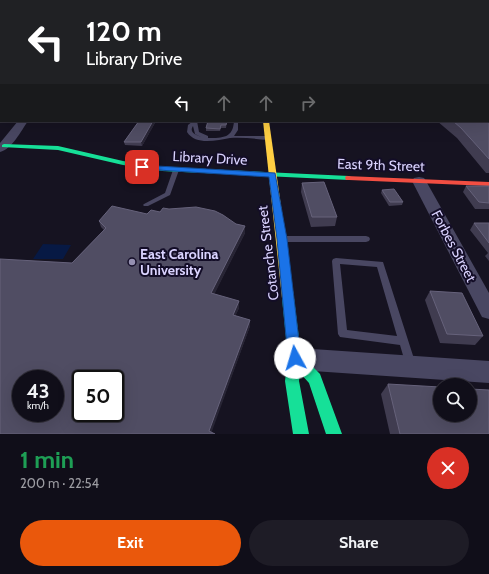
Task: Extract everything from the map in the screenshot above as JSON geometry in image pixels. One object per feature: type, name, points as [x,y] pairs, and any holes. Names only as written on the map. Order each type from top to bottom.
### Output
[{"type":"street","points":[[2,148],[22,122]]},
{"type":"street","name":"Cotanche Street","points":[[266,122],[272,175],[282,239],[295,358],[292,381],[301,434]]},
{"type":"street","name":"Library Drive","points":[[2,148],[58,148],[136,166],[176,170],[272,175]]},
{"type":"street","name":"East 9th Street","points":[[272,175],[489,184]]},
{"type":"street","name":"Forbes Street","points":[[419,181],[489,311]]},
{"type":"street","points":[[295,358],[489,372]]},
{"type":"street","points":[[295,358],[315,379],[334,434]]},
{"type":"lane","points":[[232,122],[230,132],[223,136],[206,137],[197,133],[195,122],[190,125],[189,131],[191,135],[197,138],[268,138]]},
{"type":"lane","points":[[231,137],[234,134],[236,122]]},
{"type":"lane","points":[[146,205],[168,194],[176,170]]},
{"type":"lane","points":[[282,239],[366,239]]},
{"type":"lane","points":[[404,340],[343,334],[336,261],[380,264],[404,340],[412,367]]},
{"type":"water","points":[[43,244],[71,245],[63,259],[33,259]]},
{"type":"building","points":[[138,122],[152,122],[141,142],[124,142]]},
{"type":"building","points":[[208,122],[227,122],[226,125],[221,125],[220,129],[206,128]]},
{"type":"building","points":[[454,122],[489,122],[489,159]]},
{"type":"building","points":[[324,182],[337,217],[312,217],[302,183]]},
{"type":"building","points":[[466,186],[489,186],[489,203],[479,202]]},
{"type":"building","points":[[394,189],[403,202],[390,202],[382,190]]},
{"type":"building","points":[[112,206],[147,214],[151,210],[160,212],[163,208],[196,207],[215,211],[236,224],[245,226],[211,293],[239,301],[233,315],[250,320],[209,431],[215,434],[0,434],[0,259],[72,263],[106,228],[99,221]]},
{"type":"building","points":[[474,223],[489,223],[489,243]]},
{"type":"building","points":[[430,291],[462,293],[483,336],[447,334]]},
{"type":"building","points":[[388,384],[433,387],[433,422],[477,422],[477,389],[489,390],[489,434],[400,434]]},
{"type":"traffic: fast","points":[[4,146],[58,148],[123,163],[162,169],[349,178]]},
{"type":"traffic: fast","points":[[288,298],[295,358],[292,381],[301,434]]},
{"type":"traffic: fast","points":[[295,358],[315,379],[334,434]]},
{"type":"traffic: slow","points":[[266,122],[288,298]]},
{"type":"traffic: jam","points":[[349,178],[489,184]]},
{"type":"place","name":"East Carolina University","points":[[132,262]]},
{"type":"route","points":[[142,167],[272,175],[282,239],[295,358]]}]
